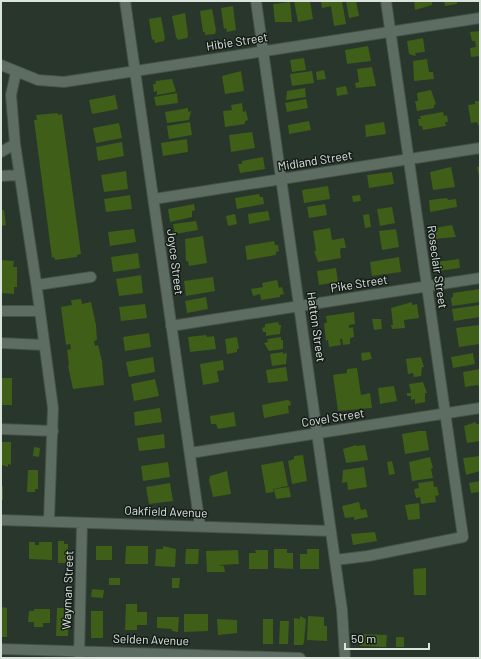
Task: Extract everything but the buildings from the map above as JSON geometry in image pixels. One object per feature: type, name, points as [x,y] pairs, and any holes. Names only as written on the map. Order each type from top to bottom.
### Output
[{"type":"street","name":"Joyce Street","points":[[124,1],[154,199],[200,526]]},
{"type":"street","name":"Hatton Street","points":[[256,1],[342,610],[345,658]]},
{"type":"street","name":"Roseclair Street","points":[[335,560],[368,556],[463,537],[386,1]]},
{"type":"street","name":"Hibie Street","points":[[1,65],[38,80],[64,82],[480,18]]},
{"type":"street","points":[[16,72],[11,95],[15,144],[37,285],[53,408],[49,520]]},
{"type":"street","points":[[1,152],[15,144]]},
{"type":"street","name":"Midland Street","points":[[154,199],[480,148]]},
{"type":"street","points":[[1,176],[19,175]]},
{"type":"street","points":[[37,285],[91,277]]},
{"type":"street","name":"Pike Street","points":[[171,326],[480,278]]},
{"type":"street","points":[[1,311],[40,311]]},
{"type":"street","points":[[1,343],[44,345]]},
{"type":"street","name":"Covel Street","points":[[190,453],[480,408]]},
{"type":"street","points":[[1,429],[53,431]]},
{"type":"street","name":"Oakfield Avenue","points":[[1,520],[49,520],[82,523],[331,531]]},
{"type":"street","name":"Wayman Street","points":[[79,654],[82,523]]},
{"type":"street","name":"Selden Avenue","points":[[1,649],[79,654],[300,658]]}]
